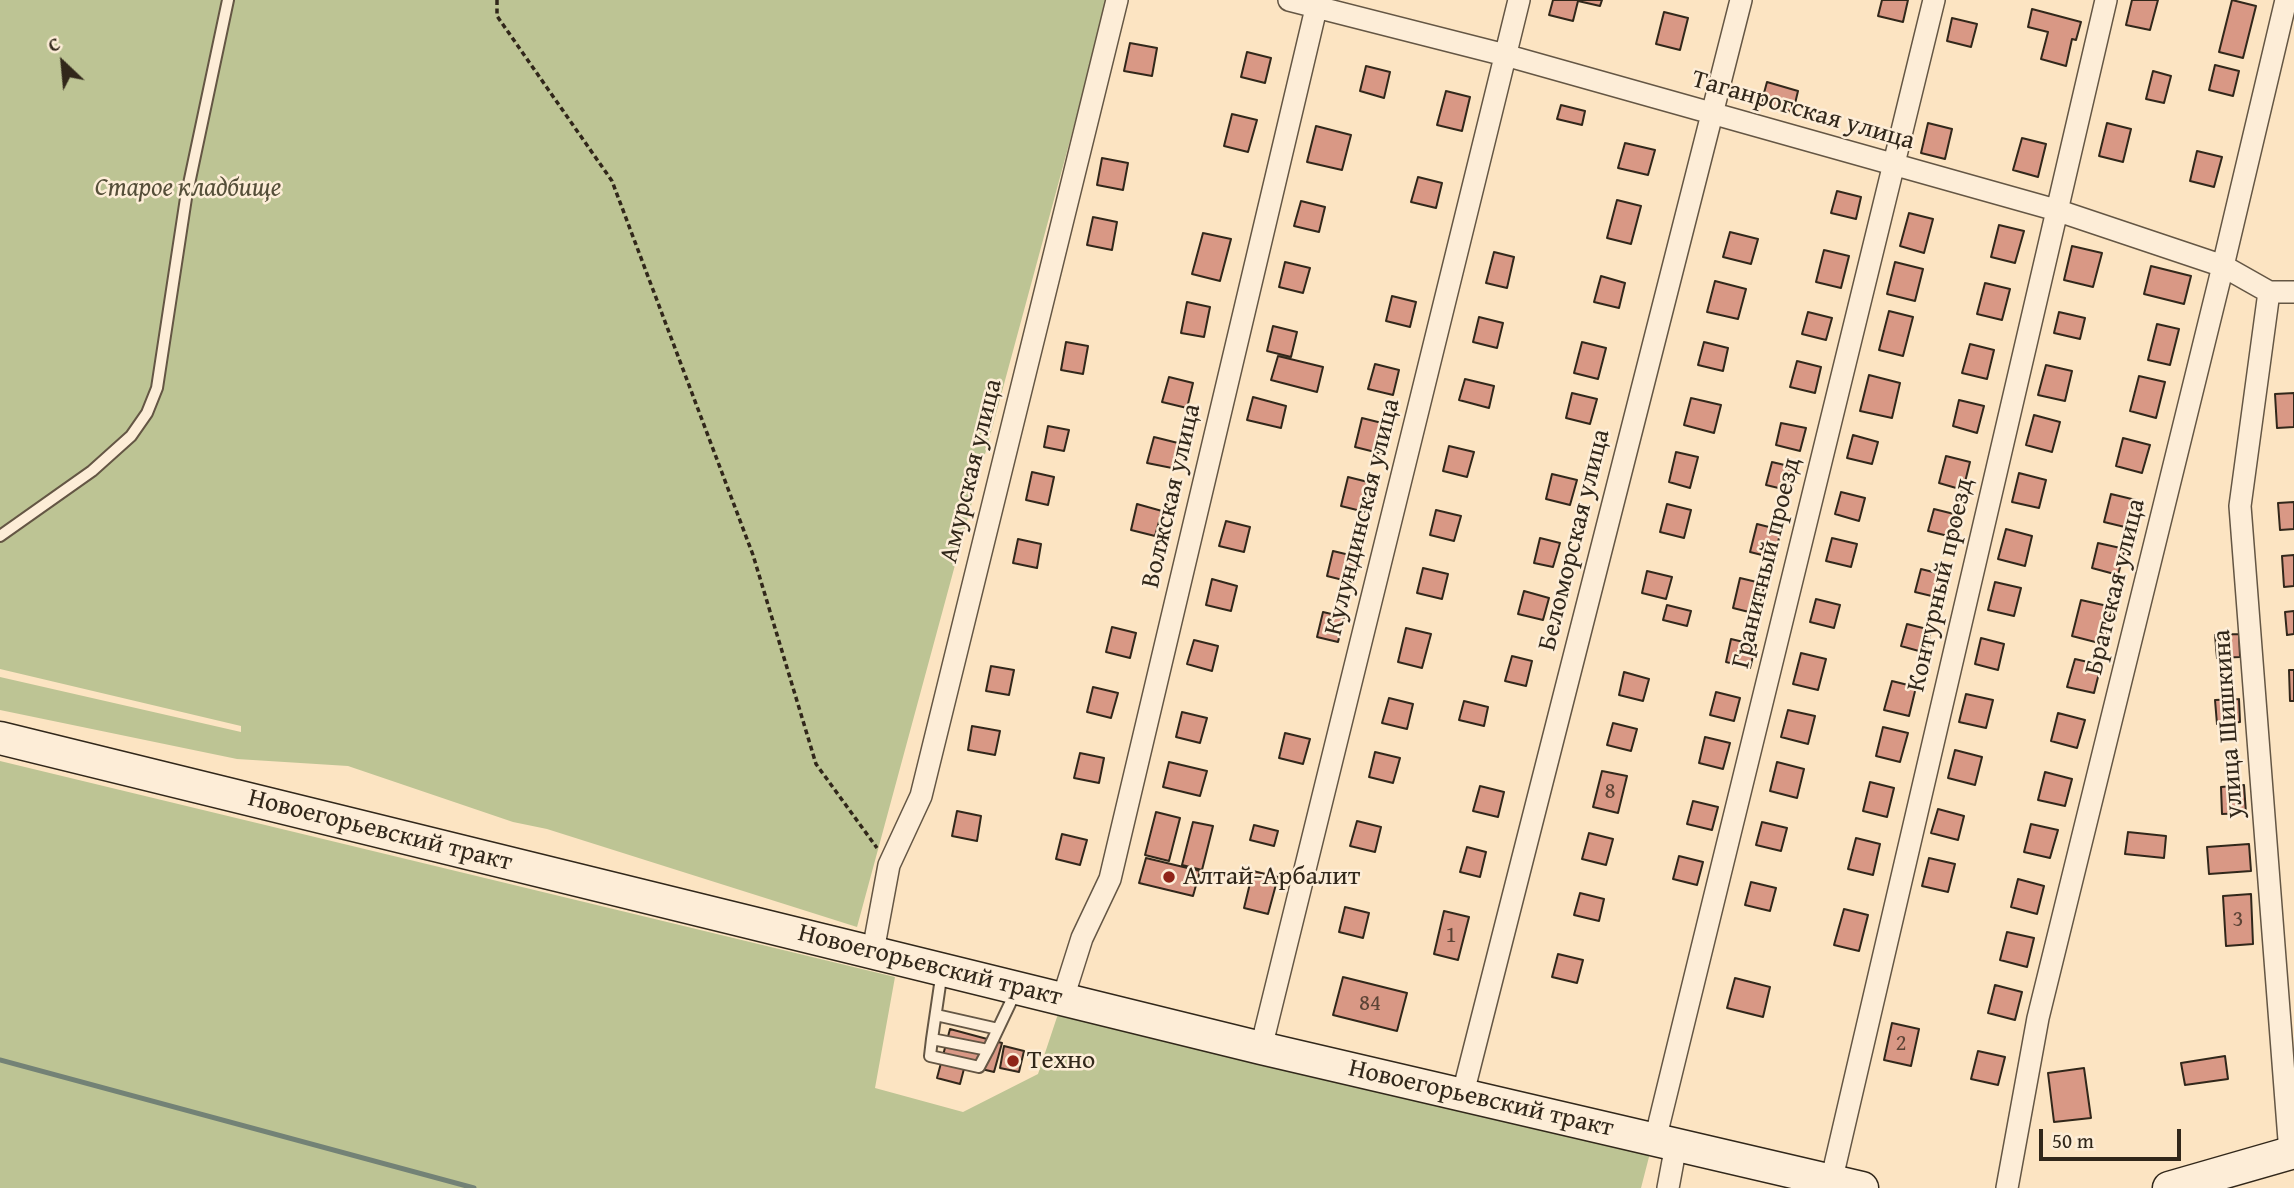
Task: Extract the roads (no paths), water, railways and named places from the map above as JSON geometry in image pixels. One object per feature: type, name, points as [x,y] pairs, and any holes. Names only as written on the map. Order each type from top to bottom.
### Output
[{"type":"main road","name":"Новоегорьевский тракт","points":[[0,738],[1261,1048],[1463,1093],[1666,1143],[1785,1180],[1831,1182],[1862,1188]]},
{"type":"main road","points":[[2169,1188],[2226,1179],[2292,1153]]},
{"type":"street","name":"Амурская улица","points":[[873,951],[889,865],[922,796],[1117,0]]},
{"type":"street","name":"Таганрогская улица","points":[[1289,0],[1317,3],[2056,210],[2223,266],[2269,292],[2294,292]]},
{"type":"street","name":"Кулундинская улица","points":[[1261,1048],[1519,0]]},
{"type":"street","name":"Беломорская улица","points":[[1463,1093],[1741,0]]},
{"type":"street","name":"Гранитный проезд","points":[[1668,1188],[1666,1143],[1934,0]]},
{"type":"street","name":"Контурный проезд","points":[[1831,1182],[2106,0]]},
{"type":"street","name":"Братская улица","points":[[2007,1188],[2038,1018],[2286,0]]},
{"type":"street","name":"Волжская улица","points":[[1063,998],[1082,938],[1110,879],[1317,3]]},
{"type":"street","name":"улица Шишкина","points":[[2269,292],[2240,506],[2292,1153]]},
{"type":"lane","points":[[0,536],[92,471],[131,436],[146,413],[157,388],[186,198],[228,0]]},
{"type":"lane","points":[[943,969],[930,1056],[979,1067],[1017,988]]},
{"type":"lane","points":[[936,1015],[998,1029]]},
{"type":"lane","points":[[932,1039],[988,1050]]},
{"type":"waterway","points":[[0,1060],[474,1188]]},
{"type":"place","name":"Алтай-Арбалит","points":[[1169,877]]},
{"type":"place","name":"Техно","points":[[1013,1061]]},
{"type":"park label","name":"Старое кладбище","points":[[188,188]]}]
